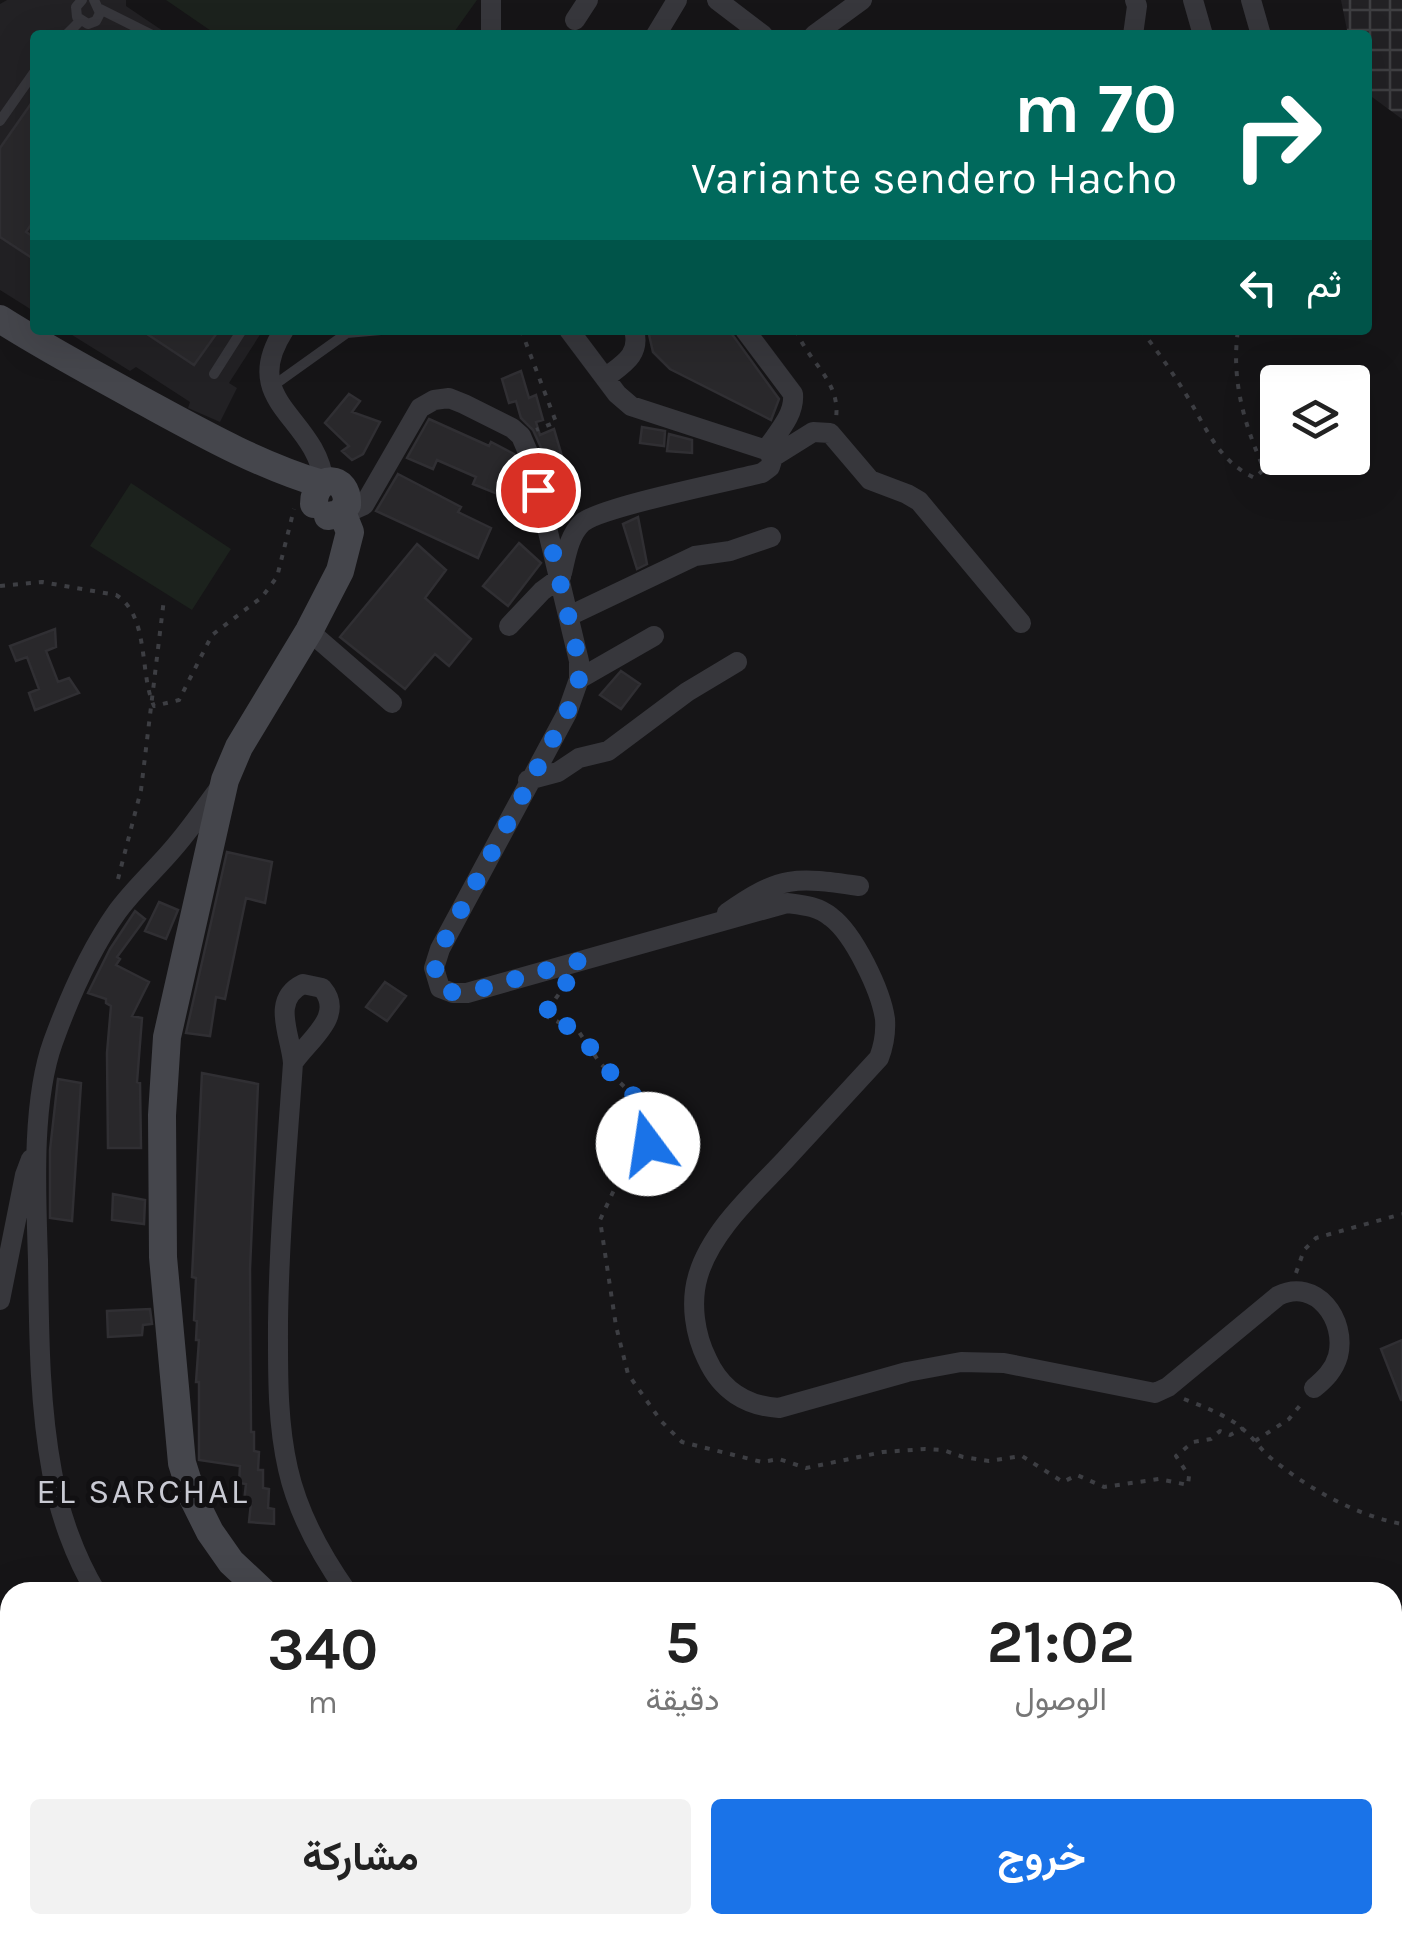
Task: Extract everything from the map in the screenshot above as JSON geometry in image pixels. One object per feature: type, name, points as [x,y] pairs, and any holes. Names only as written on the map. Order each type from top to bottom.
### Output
[{"type":"main road","points":[[0,320],[325,499],[332,584],[309,631],[239,748],[226,780],[167,1037],[162,1116],[163,1257],[182,1463],[210,1532],[253,1582]]},
{"type":"street","points":[[490,0],[491,30]]},
{"type":"street","points":[[575,20],[588,0]]},
{"type":"street","points":[[659,30],[677,0]]},
{"type":"street","points":[[717,0],[751,30]]},
{"type":"street","points":[[821,30],[862,0]]},
{"type":"street","points":[[1134,30],[1135,0]]},
{"type":"street","points":[[1193,0],[1202,30]]},
{"type":"street","points":[[1251,0],[1260,30]]},
{"type":"street","points":[[281,335],[270,357],[270,388],[316,454],[325,499],[354,509],[364,505],[420,408],[449,398],[512,428],[520,436],[530,457],[561,577],[579,661],[579,679],[567,713],[440,949],[434,968],[440,988],[453,994],[466,993],[788,903],[809,905],[844,928],[880,1000],[886,1029],[880,1058],[740,1208],[712,1247],[698,1276],[694,1307],[698,1334],[710,1365],[727,1388],[758,1406],[779,1408],[908,1372],[983,1362],[1147,1393],[1162,1391],[1290,1290],[1306,1290],[1321,1298],[1338,1334],[1339,1353],[1330,1374],[1314,1388]]},
{"type":"street","points":[[573,335],[616,394],[632,406],[769,454],[812,432],[830,433],[870,480],[918,502],[1021,623]]},
{"type":"street","points":[[605,378],[632,358],[636,335]]},
{"type":"street","points":[[547,522],[556,530],[580,525],[616,509],[762,474],[770,467],[769,454],[794,404],[793,394],[749,335]]},
{"type":"street","points":[[509,626],[561,577],[570,541],[580,525]]},
{"type":"street","points":[[570,616],[695,556],[771,537]]},
{"type":"street","points":[[309,631],[392,703]]},
{"type":"street","points":[[579,679],[654,636]]},
{"type":"street","points":[[528,780],[558,772],[579,758],[608,751],[687,692],[737,662]]},
{"type":"street","points":[[92,1582],[63,1518],[52,1473],[43,1404],[38,1149],[44,1075],[52,1044],[106,927],[175,848],[226,780]]},
{"type":"street","points":[[713,924],[755,893],[788,880],[859,886]]},
{"type":"street","points":[[294,1063],[278,1264],[280,1429],[288,1472],[302,1514],[340,1582]]},
{"type":"street","points":[[0,1300],[6,1243],[25,1175],[38,1149]]},
{"type":"lane","points":[[80,21],[76,8],[82,0]]},
{"type":"lane","points":[[80,21],[88,24],[96,20],[100,4],[144,30]]},
{"type":"lane","points":[[71,30],[80,21]]},
{"type":"lane","points":[[0,121],[30,78]]},
{"type":"lane","points":[[214,374],[239,335]]},
{"type":"lane","points":[[270,388],[343,335]]},
{"type":"path","points":[[520,436],[556,422],[523,335]]},
{"type":"path","points":[[798,335],[833,387],[837,414],[830,433]]},
{"type":"path","points":[[1145,335],[1172,371],[1214,446],[1255,478],[1264,469],[1250,440],[1235,375],[1238,335]]},
{"type":"path","points":[[154,706],[179,700],[212,635],[262,597],[277,576],[290,515],[325,499]]},
{"type":"path","points":[[0,586],[42,582],[116,595],[124,600],[140,640],[154,706]]},
{"type":"path","points":[[116,885],[136,822],[154,706],[164,600]]},
{"type":"path","points":[[582,960],[544,1015],[580,1032],[600,1062],[644,1106],[650,1128],[648,1144],[620,1177],[600,1220],[616,1326],[628,1374],[660,1420],[682,1442],[762,1462],[779,1459],[806,1468],[884,1452],[925,1449],[989,1461],[1022,1456],[1063,1482],[1077,1475],[1104,1487],[1159,1480],[1188,1485],[1189,1476],[1176,1456],[1193,1442],[1212,1439],[1220,1432],[1230,1435],[1242,1428]]},
{"type":"path","points":[[1290,1290],[1304,1250],[1316,1238],[1402,1214]]},
{"type":"path","points":[[1255,1441],[1290,1418],[1314,1388]]},
{"type":"path","points":[[1162,1391],[1211,1410],[1242,1428],[1271,1458],[1336,1501],[1368,1516],[1402,1524]]},
{"type":"shaded area","points":[[7,0],[126,0],[126,6],[162,30],[30,30],[30,309],[0,290],[0,4]]},
{"type":"shaded area","points":[[166,0],[477,0],[456,30],[210,30]]},
{"type":"shaded area","points":[[1341,0],[1402,0],[1402,119],[1372,97],[1372,30],[1347,30]]},
{"type":"shaded area","points":[[72,335],[260,335],[229,383],[237,388],[220,422],[188,408],[190,402],[136,367],[130,371]]},
{"type":"shaded area","points":[[131,483],[231,549],[192,610],[90,546]]},
{"type":"building","points":[[30,105],[30,226],[26,232],[30,235],[30,257],[0,237],[0,148]]},
{"type":"building","points":[[149,335],[215,335],[194,365]]},
{"type":"building","points":[[649,335],[733,335],[779,399],[771,420],[670,369],[653,352]]},
{"type":"building","points":[[521,371],[529,398],[536,395],[543,420],[536,422],[540,435],[554,429],[577,508],[558,515],[543,452],[533,430],[521,418],[516,401],[509,403],[502,379]]},
{"type":"building","points":[[349,394],[360,401],[352,412],[380,422],[363,454],[352,460],[342,451],[349,446],[325,423]]},
{"type":"building","points":[[429,419],[514,454],[520,475],[510,499],[473,484],[476,477],[437,460],[433,469],[407,458]]},
{"type":"building","points":[[642,427],[665,431],[664,446],[640,443]]},
{"type":"building","points":[[669,434],[692,440],[692,453],[667,451]]},
{"type":"building","points":[[398,474],[461,507],[458,512],[491,528],[478,558],[376,511]]},
{"type":"building","points":[[638,517],[647,564],[637,569],[623,524]]},
{"type":"building","points":[[519,543],[541,563],[508,606],[483,586]]},
{"type":"building","points":[[417,544],[446,570],[425,598],[471,639],[449,666],[435,654],[405,689],[340,637]]},
{"type":"building","points":[[55,629],[56,647],[46,651],[58,682],[69,678],[79,693],[35,710],[29,693],[39,689],[27,657],[16,661],[10,646]]},
{"type":"building","points":[[621,671],[640,684],[621,709],[600,695]]},
{"type":"building","points":[[227,852],[272,862],[265,903],[246,898],[225,999],[216,997],[210,1036],[186,1033]]},
{"type":"building","points":[[159,902],[178,910],[166,939],[145,931]]},
{"type":"building","points":[[135,911],[145,919],[117,957],[120,959],[116,965],[149,982],[132,1016],[142,1018],[137,1082],[141,1148],[108,1148],[107,1053],[111,1006],[106,999],[88,993]]},
{"type":"building","points":[[385,982],[406,996],[387,1021],[366,1007]]},
{"type":"building","points":[[202,1073],[258,1084],[250,1269],[251,1432],[254,1451],[259,1452],[258,1470],[263,1470],[263,1488],[269,1489],[268,1508],[274,1509],[274,1524],[249,1522],[251,1503],[244,1502],[246,1484],[239,1483],[240,1466],[199,1460],[199,1340],[194,1320],[196,1278],[192,1277]]},
{"type":"building","points":[[58,1079],[81,1083],[72,1221],[50,1218],[50,1150]]},
{"type":"building","points":[[113,1194],[145,1200],[144,1224],[112,1220]]},
{"type":"building","points":[[150,1309],[152,1324],[143,1325],[142,1335],[108,1337],[107,1311]]},
{"type":"building","points":[[1402,1340],[1402,1400],[1401,1400],[1381,1349]]},
{"type":"district","name":"EL SARCHAL","points":[[143,1491]]},
{"type":"route","points":[[538,490],[561,577],[579,661],[579,679],[567,713],[440,949],[435,979],[440,988],[453,994],[466,993],[582,960],[544,1015],[580,1032],[600,1062],[644,1106],[650,1128],[648,1144]]}]
